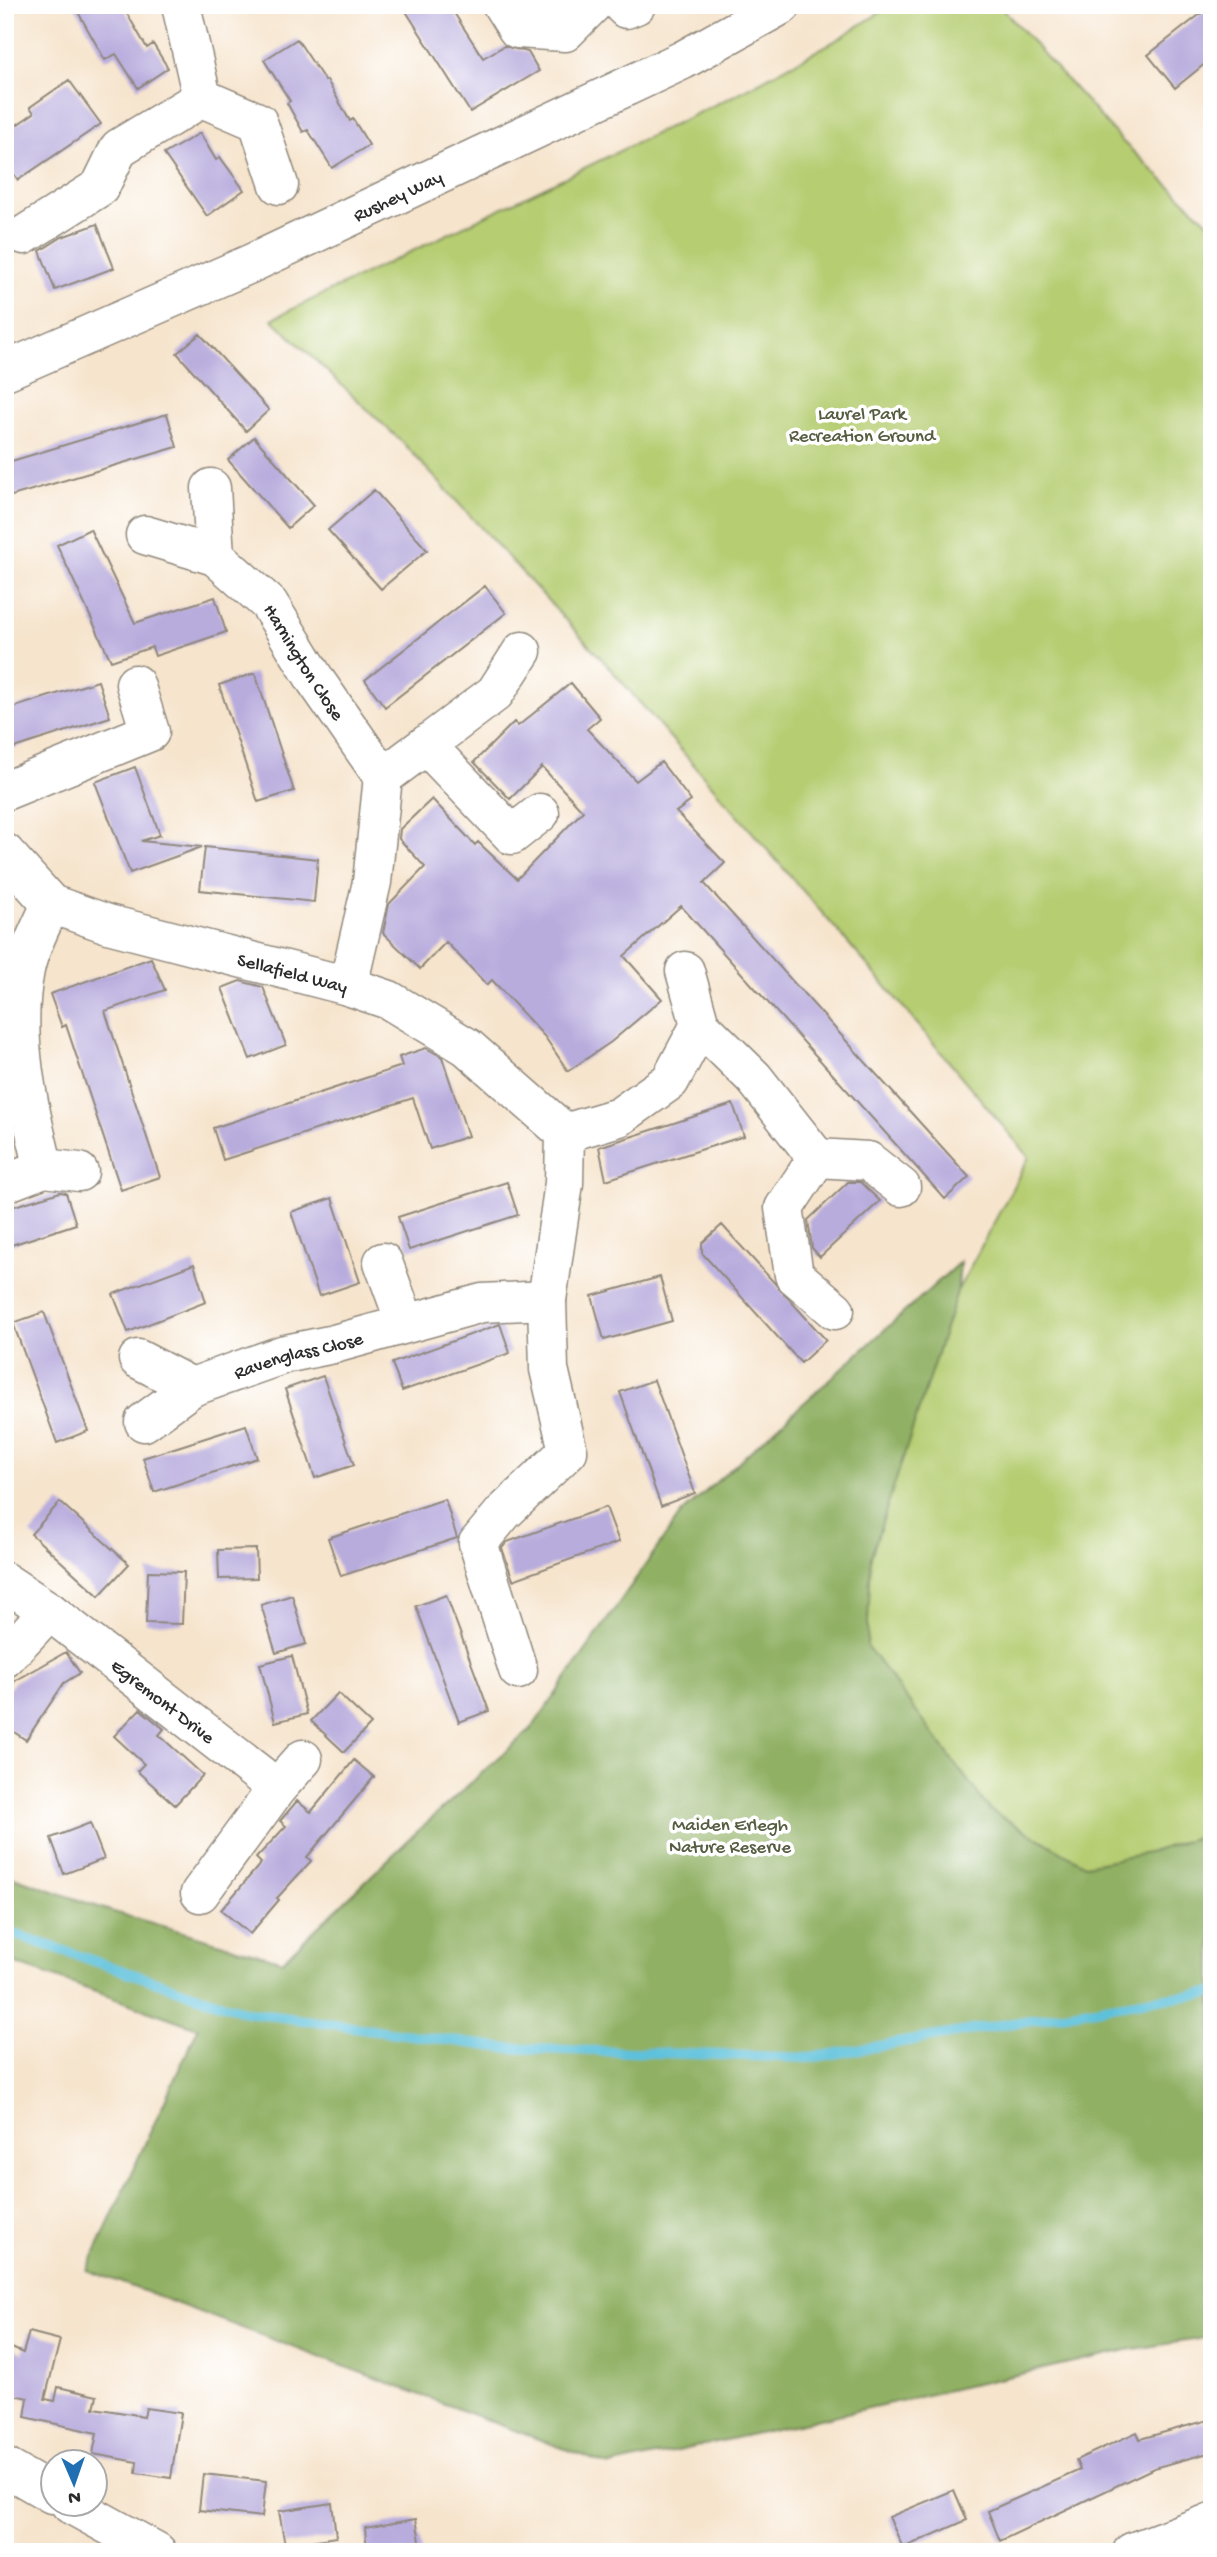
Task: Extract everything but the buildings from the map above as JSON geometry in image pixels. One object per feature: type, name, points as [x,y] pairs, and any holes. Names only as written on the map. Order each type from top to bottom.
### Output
[{"type":"street","points":[[181,5],[202,98]]},
{"type":"street","points":[[502,5],[517,29],[565,32],[592,5]]},
{"type":"street","points":[[622,5],[626,9],[636,5]]},
{"type":"street","name":"Rushey Way","points":[[5,371],[275,252],[683,60],[782,5]]},
{"type":"street","points":[[202,98],[258,122],[279,185]]},
{"type":"street","points":[[24,235],[100,187],[119,148],[202,98]]},
{"type":"street","points":[[211,488],[215,556]]},
{"type":"street","name":"Harnington Close","points":[[145,536],[215,556],[269,604],[317,681],[383,777]]},
{"type":"street","points":[[348,986],[372,883],[383,777],[495,693],[522,651]]},
{"type":"street","points":[[5,791],[149,732],[135,684]]},
{"type":"street","points":[[426,744],[512,835],[540,813]]},
{"type":"street","name":"Sellafield Way","points":[[5,853],[51,904],[108,924],[348,986],[389,1000],[467,1046],[565,1133]]},
{"type":"street","points":[[5,1183],[61,1170],[28,1092],[19,1006],[26,966],[51,904]]},
{"type":"street","points":[[685,971],[701,1025],[754,1078],[817,1158],[868,1161],[901,1187]]},
{"type":"street","points":[[518,1670],[478,1543],[503,1513],[568,1451],[549,1369],[547,1300],[564,1183],[565,1133],[619,1117],[670,1081],[701,1025]]},
{"type":"street","points":[[817,1158],[784,1208],[794,1275],[835,1310]]},
{"type":"street","points":[[383,1262],[405,1322]]},
{"type":"street","name":"Ravenglass Close","points":[[144,1422],[192,1387],[285,1354],[334,1344],[405,1322],[482,1303],[547,1300]]},
{"type":"street","points":[[138,1359],[192,1387]]},
{"type":"street","name":"Egremont Drive","points":[[5,1582],[49,1611],[277,1788]]},
{"type":"street","points":[[5,1658],[49,1611]]},
{"type":"street","points":[[200,1893],[277,1788],[303,1759]]},
{"type":"street","points":[[5,2467],[38,2486]]},
{"type":"street","points":[[95,2518],[157,2552]]},
{"type":"street","points":[[1132,2552],[1212,2522]]},
{"type":"green space","name":"Laurel Park Recreation Ground","points":[[892,5],[999,5],[1122,141],[1212,226],[1212,1993],[282,1961],[422,1827],[532,1728],[681,1514],[960,1262],[958,1290],[1029,1157],[882,982],[609,667],[405,445],[272,319],[735,95],[835,41]]},
{"type":"green space","name":"Maiden Erlegh Nature Reserve","points":[[960,1262],[957,1292],[871,1557],[867,1646],[990,1810],[1085,1865],[1148,1853],[1212,1832],[1212,2337],[1127,2350],[610,2466],[87,2270],[198,2028],[5,1960],[5,1874],[107,1910],[283,1961],[422,1827],[532,1728],[681,1514]]},
{"type":"waterway","points":[[5,1931],[246,2012],[504,2048],[810,2058],[1147,2000],[1212,1993]]}]
